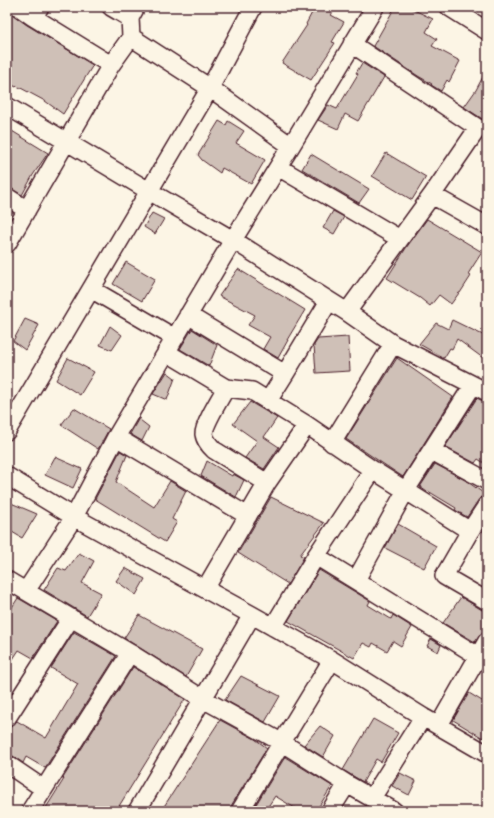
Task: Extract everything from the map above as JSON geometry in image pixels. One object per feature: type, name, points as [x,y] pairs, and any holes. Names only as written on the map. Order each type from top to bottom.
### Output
[{"type":"street","points":[[19,7],[37,12],[111,65]]},
{"type":"street","points":[[7,244],[111,65],[131,37],[133,12],[112,7]]},
{"type":"street","points":[[7,431],[210,88],[253,7]]},
{"type":"street","points":[[375,7],[232,240],[170,345],[116,437],[74,517],[14,588],[71,618],[203,699],[281,742],[347,784],[394,811]]},
{"type":"street","points":[[449,7],[487,31]]},
{"type":"street","points":[[131,37],[210,88],[291,146]]},
{"type":"street","points":[[347,312],[432,195],[482,132],[352,44]]},
{"type":"street","points":[[7,106],[232,240],[347,312],[393,344],[480,388],[432,451],[406,490],[356,580]]},
{"type":"street","points":[[278,167],[400,239]]},
{"type":"street","points":[[432,195],[487,226]]},
{"type":"street","points":[[7,197],[27,210]]},
{"type":"street","points":[[91,289],[170,345],[226,388],[236,390],[248,389],[268,400],[373,470],[470,531]]},
{"type":"street","points":[[268,400],[329,301]]},
{"type":"street","points":[[188,315],[285,374]]},
{"type":"street","points":[[332,443],[393,344]]},
{"type":"street","points":[[226,388],[206,426],[204,434],[208,443],[214,450],[266,483]]},
{"type":"street","points":[[204,589],[266,483],[307,425]]},
{"type":"street","points":[[116,437],[248,516]]},
{"type":"street","points":[[432,451],[487,481]]},
{"type":"street","points":[[273,627],[316,556],[373,470]]},
{"type":"street","points":[[7,476],[74,517],[332,660],[423,717],[487,754]]},
{"type":"street","points":[[487,505],[444,576],[487,601]]},
{"type":"street","points":[[316,556],[478,656]]},
{"type":"street","points":[[137,811],[252,615]]},
{"type":"street","points":[[7,718],[71,618]]},
{"type":"street","points":[[439,725],[487,641]]},
{"type":"street","points":[[30,811],[130,653]]},
{"type":"street","points":[[240,811],[332,660]]},
{"type":"street","points":[[372,798],[423,717]]},
{"type":"street","points":[[7,764],[44,789]]},
{"type":"street","points":[[330,811],[347,784]]},
{"type":"building","points":[[7,7],[13,15],[27,25],[93,65],[63,114],[45,101],[7,82]]},
{"type":"building","points":[[315,7],[336,7],[331,15],[344,22],[332,42],[335,43],[311,80],[282,63],[307,25],[306,24]]},
{"type":"building","points":[[395,7],[408,7],[433,19],[426,32],[437,39],[432,46],[460,61],[449,82],[447,80],[441,91],[373,46]]},
{"type":"building","points":[[362,63],[384,77],[358,121],[345,114],[338,129],[318,120],[328,105],[337,109],[358,74],[356,73]]},
{"type":"building","points":[[487,69],[487,124],[484,120],[464,107],[476,90]]},
{"type":"building","points":[[219,121],[226,125],[228,121],[244,131],[236,143],[265,160],[251,184],[222,168],[220,173],[202,160],[198,155]]},
{"type":"building","points":[[7,128],[48,153],[22,195],[7,187]]},
{"type":"building","points":[[386,153],[426,177],[412,200],[372,176]]},
{"type":"building","points":[[311,154],[369,189],[359,203],[302,169]]},
{"type":"building","points":[[333,211],[344,217],[334,234],[323,228]]},
{"type":"building","points":[[152,213],[164,219],[155,234],[144,227]]},
{"type":"building","points":[[427,219],[482,252],[468,274],[471,276],[451,304],[439,295],[430,306],[420,298],[387,278]]},
{"type":"building","points":[[126,262],[155,279],[142,301],[113,284]]},
{"type":"building","points":[[238,269],[305,310],[278,358],[263,349],[270,337],[248,325],[255,315],[219,296]]},
{"type":"building","points":[[25,319],[39,325],[25,350],[13,341]]},
{"type":"building","points":[[452,320],[487,337],[487,361],[457,339],[452,349],[450,348],[444,358],[419,344],[436,323],[448,329]]},
{"type":"building","points":[[110,326],[122,335],[112,350],[100,345]]},
{"type":"building","points":[[192,329],[217,345],[209,366],[180,349]]},
{"type":"building","points":[[348,337],[350,371],[316,373],[314,345],[318,339]]},
{"type":"building","points":[[68,358],[94,372],[80,395],[56,380]]},
{"type":"building","points":[[397,358],[453,397],[403,477],[346,439]]},
{"type":"building","points":[[167,372],[175,378],[167,400],[153,394]]},
{"type":"building","points":[[477,398],[487,403],[487,465],[478,459],[475,463],[445,447]]},
{"type":"building","points":[[250,402],[277,418],[264,437],[279,447],[264,469],[245,458],[257,441],[233,424]]},
{"type":"building","points":[[74,408],[109,429],[98,449],[61,425]]},
{"type":"building","points":[[139,418],[149,427],[142,441],[130,434]]},
{"type":"building","points":[[120,451],[127,455],[116,482],[154,507],[170,481],[186,491],[172,519],[177,522],[165,542],[95,499]]},
{"type":"building","points":[[55,457],[82,469],[73,488],[45,475]]},
{"type":"building","points":[[207,461],[232,476],[233,474],[244,480],[236,497],[201,476]]},
{"type":"building","points":[[435,464],[465,480],[486,495],[479,499],[467,517],[455,510],[456,508],[420,487]]},
{"type":"building","points":[[271,497],[324,523],[300,555],[304,557],[288,584],[238,553]]},
{"type":"building","points":[[11,503],[37,514],[22,538],[7,529],[7,512]]},
{"type":"building","points":[[487,523],[487,535],[482,531]]},
{"type":"building","points":[[398,524],[436,546],[424,568],[385,548]]},
{"type":"building","points":[[79,553],[94,561],[82,583],[101,593],[87,616],[44,590],[58,568],[66,571]]},
{"type":"building","points":[[125,568],[145,579],[136,595],[116,581]]},
{"type":"building","points":[[319,570],[370,601],[368,605],[391,619],[393,615],[412,627],[401,646],[393,641],[387,651],[373,643],[371,647],[363,643],[354,658],[288,621]]},
{"type":"building","points":[[461,597],[482,610],[487,611],[487,631],[482,633],[475,642],[443,623]]},
{"type":"building","points":[[18,598],[57,621],[33,658],[19,650],[7,668],[7,615]]},
{"type":"building","points":[[139,615],[202,649],[186,677],[124,638]]},
{"type":"building","points":[[74,632],[116,656],[45,768],[26,757],[23,763],[7,754],[7,730],[17,721],[46,738],[78,684],[51,668]]},
{"type":"building","points":[[431,639],[441,645],[438,652],[427,646]]},
{"type":"building","points":[[133,667],[185,699],[116,811],[44,811],[64,779],[63,778]]},
{"type":"building","points":[[241,676],[280,696],[265,722],[225,700]]},
{"type":"building","points":[[469,693],[487,704],[487,732],[483,738],[453,720]]},
{"type":"building","points":[[373,719],[398,733],[381,762],[376,759],[363,782],[343,770]]},
{"type":"building","points":[[220,720],[255,739],[267,748],[231,806],[230,811],[161,811]]},
{"type":"building","points":[[320,726],[335,736],[323,757],[304,745]]},
{"type":"building","points":[[285,757],[332,786],[316,811],[300,811],[275,796],[265,811],[252,811]]},
{"type":"building","points":[[400,773],[416,781],[409,795],[392,786]]}]
